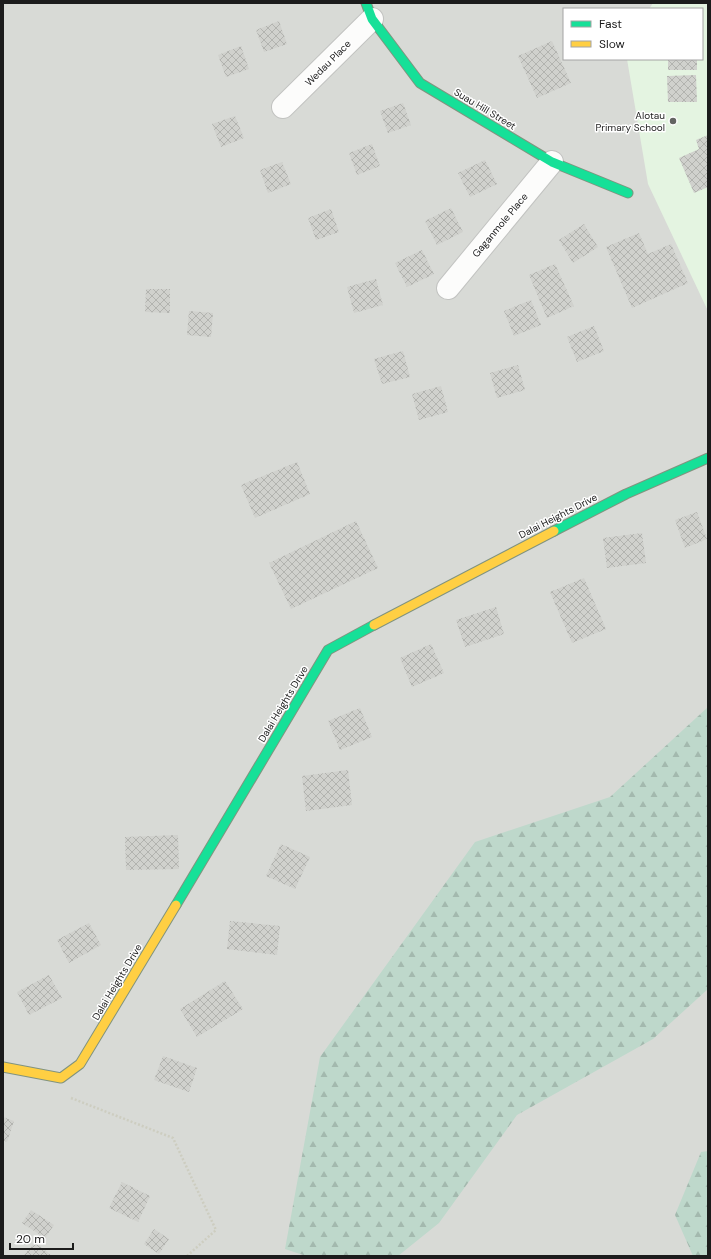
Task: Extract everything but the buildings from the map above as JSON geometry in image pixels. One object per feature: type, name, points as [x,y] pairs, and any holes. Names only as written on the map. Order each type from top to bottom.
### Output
[{"type":"street","name":"Wedau Place","points":[[283,107],[369,11]]},
{"type":"street","name":"Suau Hill Street","points":[[369,11],[420,83],[552,162],[628,193]]},
{"type":"street","name":"Gaganmole Place","points":[[448,288],[552,162]]},
{"type":"street","name":"Dalai Heights Drive","points":[[3,1067],[61,1078],[80,1064],[328,650],[461,578],[619,497],[708,458]]},
{"type":"path","points":[[68,1096],[173,1138],[216,1230],[187,1256]]},
{"type":"shaded area","points":[[3,3],[708,3],[708,1256],[3,1256]]},
{"type":"shaded area","name":"Alotau Primary School","points":[[653,3],[708,3],[708,311],[648,184],[627,60],[703,60],[703,8],[650,8]]},
{"type":"green space","points":[[708,707],[708,989],[653,1039],[517,1115],[439,1223],[398,1256],[306,1256],[285,1249],[320,1057],[475,842],[610,797]]},
{"type":"green space","points":[[708,1151],[708,1256],[693,1256],[675,1215],[701,1152]]},
{"type":"traffic: fast","points":[[366,3],[372,19],[420,83],[552,162],[628,193]]},
{"type":"traffic: fast","points":[[554,531],[626,494],[708,458]]},
{"type":"traffic: fast","points":[[176,905],[328,650],[374,625]]},
{"type":"traffic: slow","points":[[374,625],[554,531]]},
{"type":"traffic: slow","points":[[3,1067],[61,1078],[80,1064],[176,905]]},
{"type":"place","name":"Alotau Primary School","points":[[673,121]]}]
